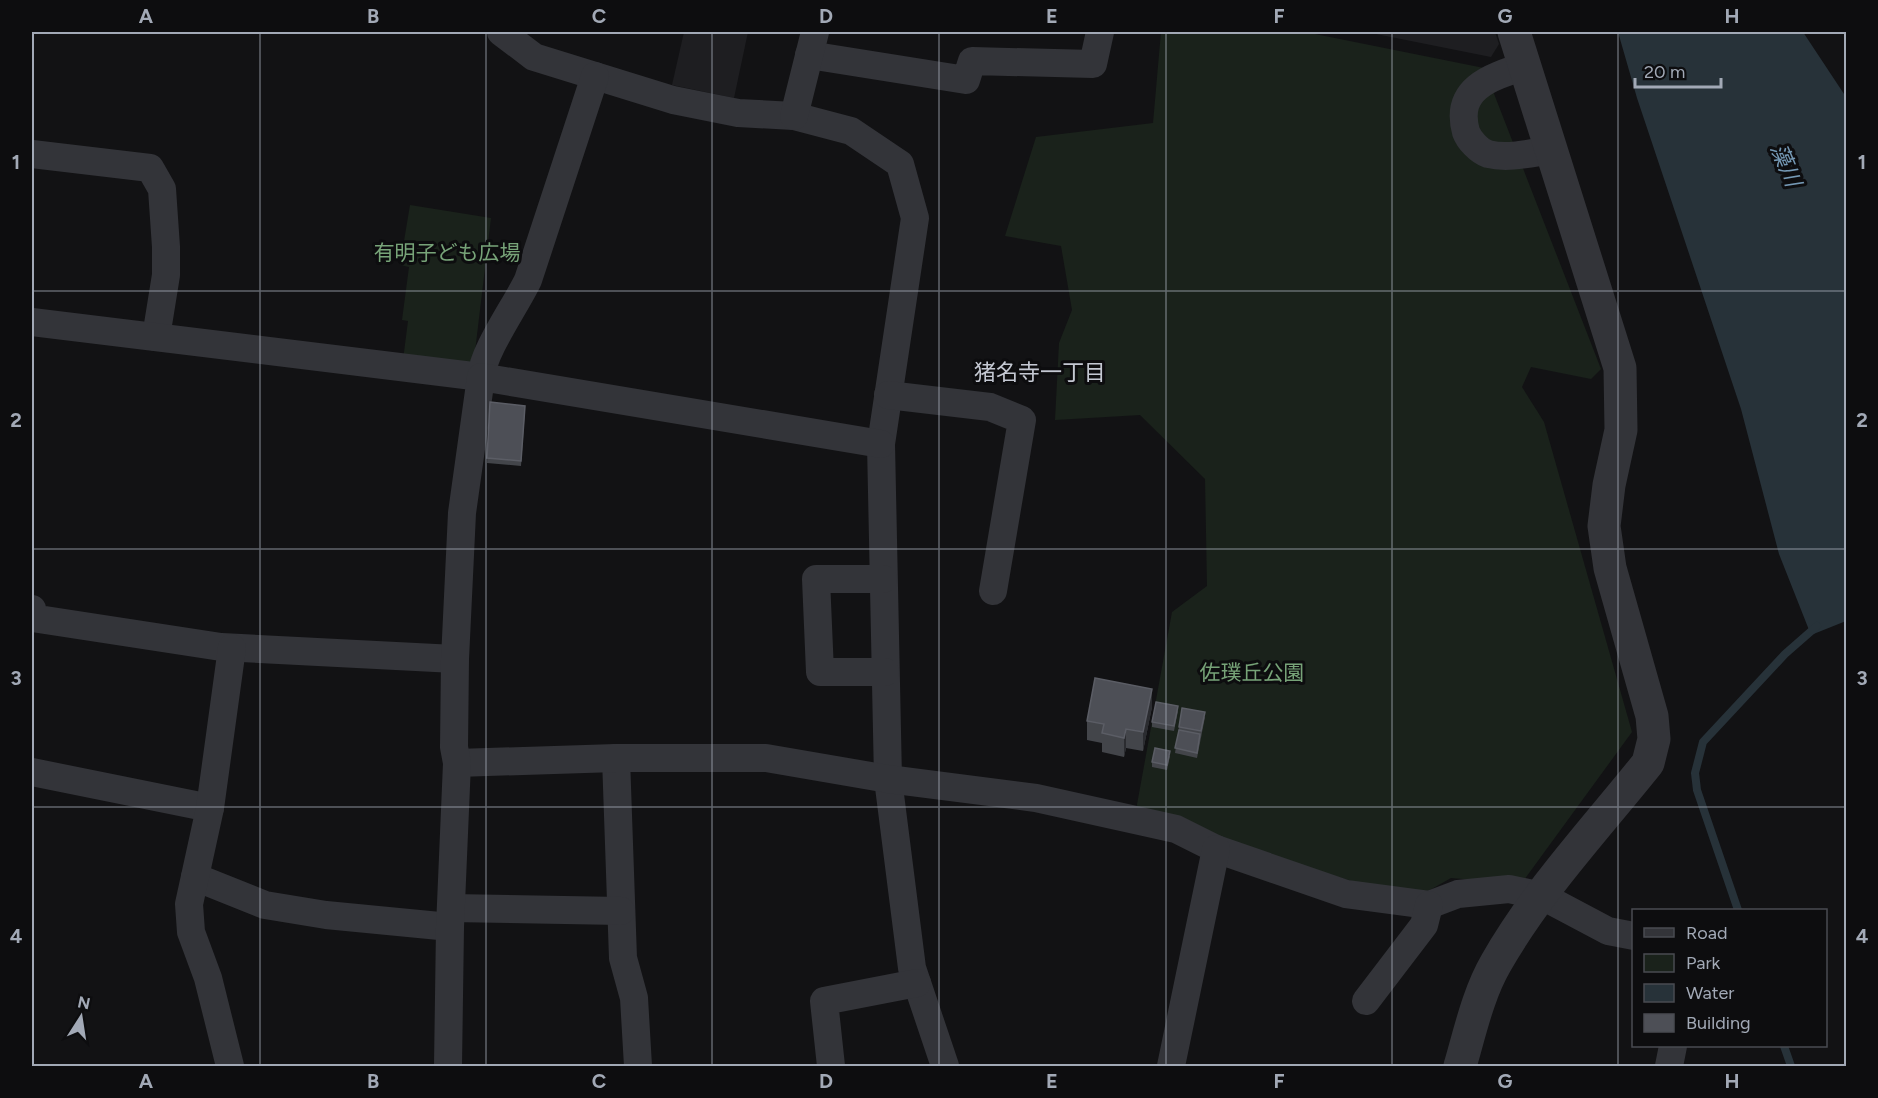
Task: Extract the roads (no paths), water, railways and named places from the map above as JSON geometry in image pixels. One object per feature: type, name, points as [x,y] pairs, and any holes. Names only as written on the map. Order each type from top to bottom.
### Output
[{"type":"street","points":[[501,32],[534,57],[673,100],[738,113],[794,116],[851,131],[900,164],[915,218],[881,444],[888,779],[912,968],[945,1066]]},
{"type":"street","points":[[794,116],[812,43],[966,80],[972,61],[1093,64],[1100,32]]},
{"type":"street","points":[[1460,1066],[1482,995],[1495,964],[1542,896],[1648,763],[1654,739],[1652,716],[1610,568],[1604,526],[1609,485],[1621,430],[1620,368],[1514,32]]},
{"type":"street","points":[[1525,66],[1492,76],[1468,97],[1463,118],[1468,139],[1485,153],[1509,157],[1552,150]]},
{"type":"street","points":[[448,1066],[450,917],[457,763],[454,747],[455,659],[462,513],[482,362],[528,280],[595,76]]},
{"type":"street","points":[[32,154],[150,168],[162,189],[166,247],[166,275],[156,338]]},
{"type":"street","points":[[32,322],[481,377],[881,444]]},
{"type":"street","points":[[888,394],[990,407],[1022,420],[993,591]]},
{"type":"street","points":[[883,579],[816,579],[820,672],[885,672]]},
{"type":"street","points":[[32,618],[232,648],[455,659]]},
{"type":"street","points":[[230,1066],[208,978],[190,932],[189,904],[210,808],[232,648]]},
{"type":"street","points":[[457,763],[616,758],[766,758],[888,779],[1036,798],[1176,829],[1216,849],[1346,894],[1429,905],[1458,894],[1509,889],[1542,896],[1608,931],[1632,936]]},
{"type":"street","points":[[616,758],[623,958],[634,999],[638,1066]]},
{"type":"street","points":[[32,772],[210,808]]},
{"type":"street","points":[[1171,1066],[1216,849]]},
{"type":"street","points":[[195,877],[265,905],[326,915],[450,917],[621,911]]},
{"type":"street","points":[[1366,1001],[1424,925],[1429,905]]},
{"type":"street","points":[[831,1066],[824,1001],[917,983]]},
{"type":"street","points":[[1670,1066],[1673,1047]]},
{"type":"water","name":"藻川","points":[[1618,32],[1803,32],[1846,97],[1846,621],[1811,635],[1779,554],[1741,409],[1637,98]]},
{"type":"waterway","points":[[1738,909],[1697,790],[1695,773],[1703,742],[1785,654],[1817,626]]},
{"type":"waterway","points":[[1784,1047],[1791,1066]]},
{"type":"district","name":"猪名寺一丁目","points":[[1040,372]]},
{"type":"park label","name":"有明子ども広場","points":[[447,252]]},
{"type":"park label","name":"佐璞丘公園","points":[[1252,672]]}]
